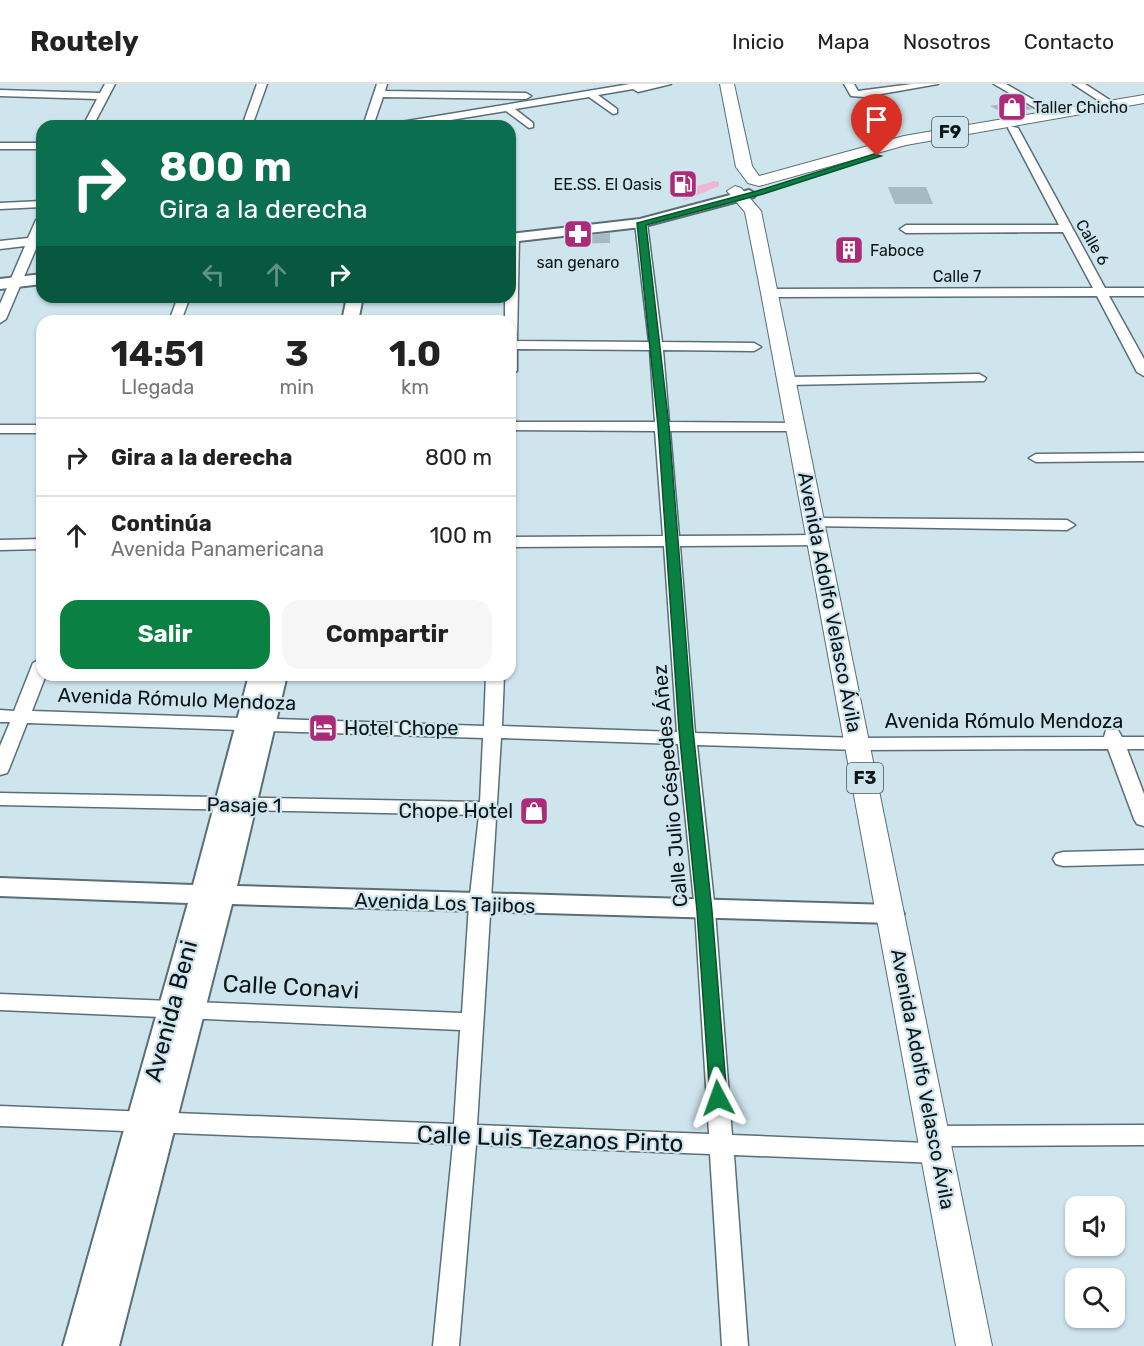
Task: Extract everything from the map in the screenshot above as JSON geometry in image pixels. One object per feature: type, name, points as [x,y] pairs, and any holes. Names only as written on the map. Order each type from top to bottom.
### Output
[{"type":"highway","name":"Avenida Adolfo Velasco Ávila","points":[[727,84],[789,381],[795,427],[937,1145],[974,1346]]},
{"type":"highway","name":"F9","points":[[748,188],[759,172],[785,173],[904,141],[1144,99]]},
{"type":"highway","name":"F9","points":[[748,188],[914,146],[1144,105]]},
{"type":"main road","points":[[516,236],[641,223],[748,188]]},
{"type":"main road","points":[[516,235],[642,216],[748,188]]},
{"type":"main road","points":[[7,286],[36,280]]},
{"type":"main road","points":[[7,286],[36,286]]},
{"type":"main road","name":"Avenida Beni","points":[[259,720],[260,681]]},
{"type":"main road","name":"Avenida Beni","points":[[103,1346],[151,1123],[259,720],[274,681]]},
{"type":"main road","name":"Avenida Los Tajibos","points":[[0,886],[479,904],[891,914]]},
{"type":"main road","name":"Avenida Beni","points":[[79,1346],[151,1123]]},
{"type":"street","points":[[91,120],[111,84]]},
{"type":"street","points":[[249,120],[262,84]]},
{"type":"street","points":[[572,99],[648,84]]},
{"type":"street","points":[[370,120],[380,89],[534,99],[572,99],[666,84]]},
{"type":"street","points":[[849,84],[855,94],[864,94],[933,84]]},
{"type":"street","points":[[999,84],[1053,114]]},
{"type":"street","points":[[1083,84],[1111,104]]},
{"type":"street","points":[[0,93],[103,96]]},
{"type":"street","points":[[594,97],[613,111]]},
{"type":"street","points":[[455,120],[511,111],[534,99]]},
{"type":"street","points":[[426,120],[534,99]]},
{"type":"street","points":[[511,111],[529,125]]},
{"type":"street","name":"Calle 6","points":[[1013,128],[1144,372]]},
{"type":"street","points":[[0,146],[36,146]]},
{"type":"street","points":[[0,206],[36,204]]},
{"type":"street","name":"Calle Julio Céspedes Áñez","points":[[641,223],[664,426],[686,734],[705,911],[735,1346]]},
{"type":"street","points":[[906,229],[1066,228]]},
{"type":"street","points":[[0,245],[36,240]]},
{"type":"street","points":[[0,319],[7,286],[36,243]]},
{"type":"street","name":"Calle 7","points":[[770,292],[1144,292]]},
{"type":"street","points":[[516,345],[754,347]]},
{"type":"street","points":[[789,381],[979,378]]},
{"type":"street","points":[[516,426],[795,427]]},
{"type":"street","points":[[0,429],[36,429]]},
{"type":"street","points":[[1036,458],[1144,457]]},
{"type":"street","points":[[516,542],[672,542],[817,531],[1067,525]]},
{"type":"street","points":[[0,544],[36,544]]},
{"type":"street","points":[[0,769],[36,679]]},
{"type":"street","points":[[446,1346],[465,1137],[479,904],[489,809],[495,681]]},
{"type":"street","name":"Avenida Rómulo Mendoza","points":[[0,709],[23,713],[857,739],[1114,738],[1144,733]]},
{"type":"street","name":"Avenida Rómulo Mendoza","points":[[0,716],[23,713]]},
{"type":"street","points":[[1114,738],[1144,819]]},
{"type":"street","name":"Avenida Rómulo Mendoza","points":[[1114,738],[1144,743]]},
{"type":"street","name":"Pasaje 1","points":[[0,799],[489,809]]},
{"type":"street","points":[[1063,859],[1144,857]]},
{"type":"street","name":"Calle Conavi","points":[[0,1002],[471,1022]]},
{"type":"street","name":"Calle Luis Tezanos Pinto","points":[[0,1116],[465,1137],[722,1144],[937,1145],[1144,1135]]},
{"type":"shaded area","points":[[714,181],[719,182],[719,186],[686,200],[682,199],[682,192],[685,190]]},
{"type":"building","name":"Taller Chicho","points":[[1019,101],[1032,109],[1005,114],[990,106]]},
{"type":"building","points":[[888,187],[926,187],[933,204],[895,204]]},
{"type":"building","points":[[610,233],[610,243],[568,244],[567,238]]},
{"type":"place","name":"Taller Chicho","points":[[1012,107]]},
{"type":"place","name":"EE.SS. El Oasis","points":[[683,184]]},
{"type":"place","name":"san genaro","points":[[578,234]]},
{"type":"place","name":"Faboce","points":[[849,250]]},
{"type":"place","name":"Hotel Chope","points":[[323,728]]},
{"type":"place","name":"Chope Hotel","points":[[534,811]]},
{"type":"route","points":[[718,1098],[705,911],[686,730],[664,426],[641,223],[764,191],[877,156]]}]
